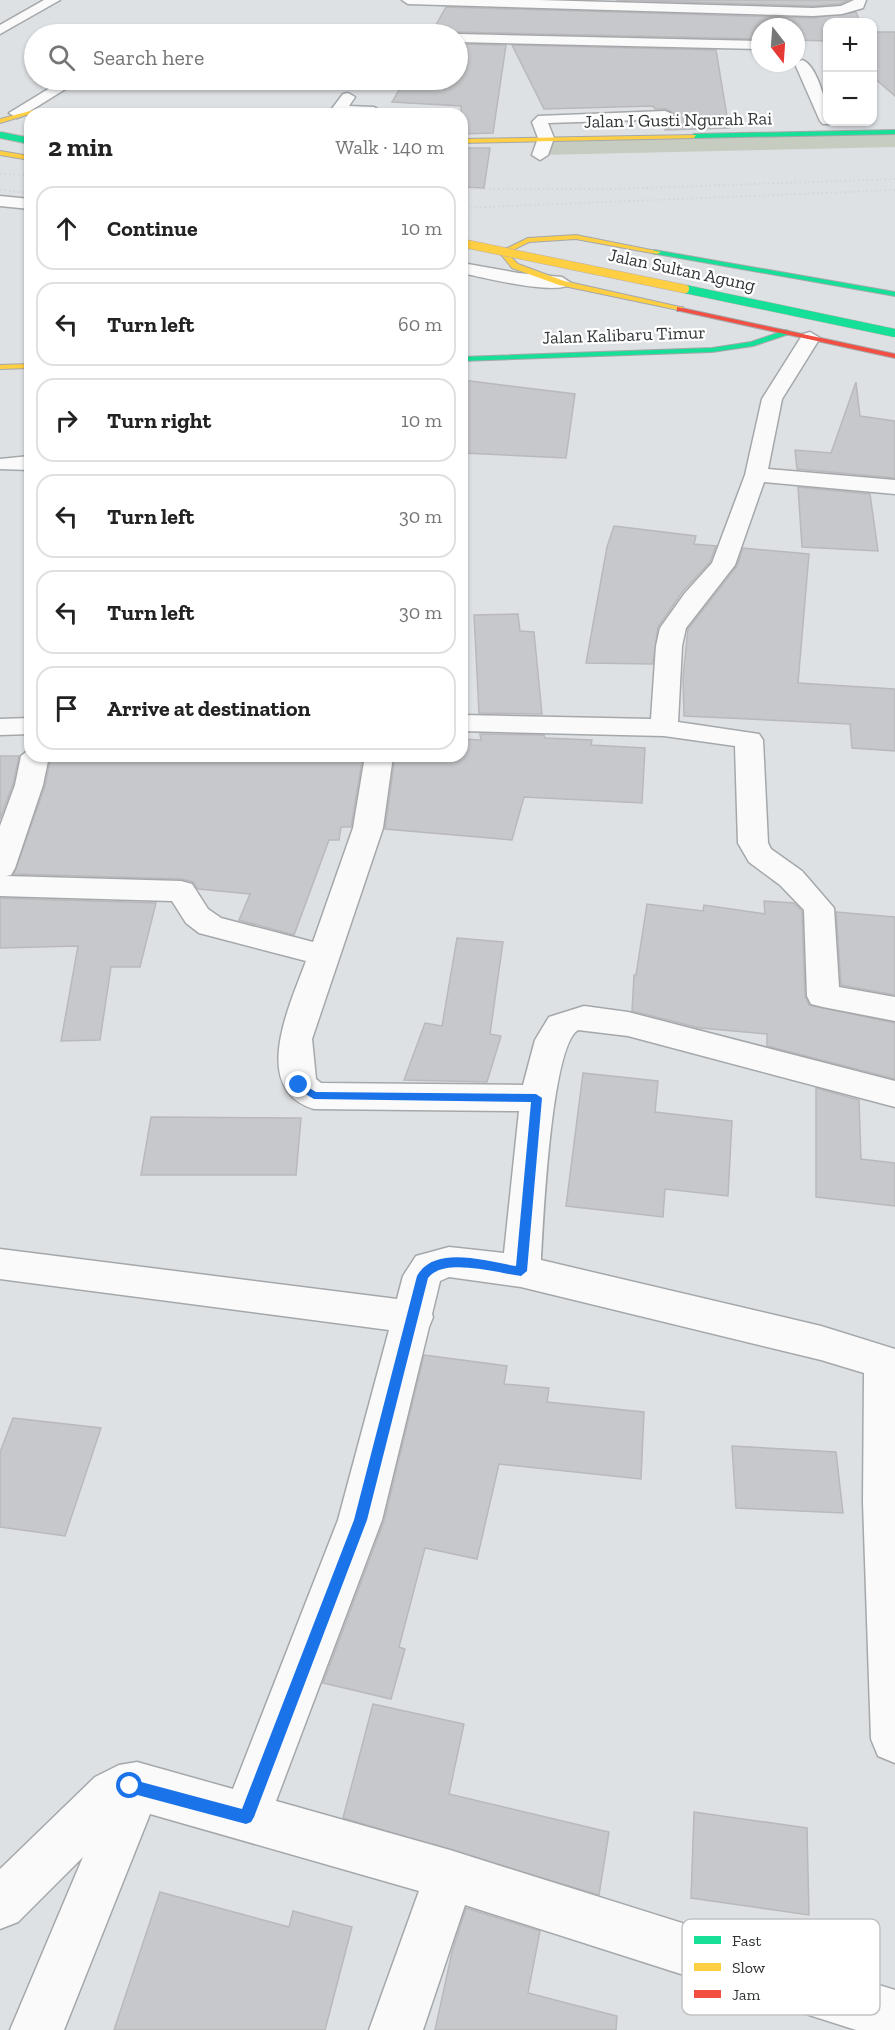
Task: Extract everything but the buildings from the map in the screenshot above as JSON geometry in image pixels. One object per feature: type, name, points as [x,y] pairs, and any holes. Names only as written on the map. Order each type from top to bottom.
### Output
[{"type":"main road","points":[[0,122],[17,113]]},
{"type":"main road","points":[[0,115],[24,113]]},
{"type":"main road","points":[[0,122],[24,128]]},
{"type":"main road","name":"Jalan I Gusti Ngurah Rai","points":[[538,151],[830,126],[895,132]]},
{"type":"main road","points":[[0,135],[24,138]]},
{"type":"main road","points":[[0,145],[24,140]]},
{"type":"main road","name":"Jalan I Gusti Ngurah Rai","points":[[468,142],[559,155]]},
{"type":"main road","points":[[0,153],[24,157]]},
{"type":"main road","name":"Jalan Sultan Agung","points":[[510,236],[704,275]]},
{"type":"main road","points":[[895,294],[576,237],[528,240],[503,252],[515,266],[562,283],[895,356]]},
{"type":"main road","name":"Jalan Sultan Agung","points":[[468,244],[895,333]]},
{"type":"main road","name":"Jalan Kalibaru Timur","points":[[711,331],[729,319]]},
{"type":"main road","name":"Jalan Kalibaru Timur","points":[[468,359],[712,350],[753,344],[786,332]]},
{"type":"main road","name":"Jalan Kalibaru Timur","points":[[468,347],[679,337]]},
{"type":"main road","points":[[0,367],[24,366]]},
{"type":"main road","points":[[0,376],[24,375]]},
{"type":"street","points":[[0,30],[54,0]]},
{"type":"street","points":[[408,0],[565,2],[813,12],[852,8],[858,5],[860,0]]},
{"type":"street","points":[[563,50],[565,2]]},
{"type":"street","points":[[10,6],[41,7]]},
{"type":"street","points":[[468,39],[563,50],[751,54]]},
{"type":"street","points":[[563,50],[751,45]]},
{"type":"street","points":[[801,72],[823,113]]},
{"type":"street","points":[[25,108],[56,90]]},
{"type":"street","points":[[340,108],[348,97]]},
{"type":"street","points":[[17,113],[24,109]]},
{"type":"street","points":[[538,151],[540,122],[543,119],[665,116]]},
{"type":"street","points":[[0,201],[24,203]]},
{"type":"street","points":[[468,269],[518,279],[562,283]]},
{"type":"street","points":[[664,728],[669,646],[673,628],[694,598],[723,565],[756,475],[772,399],[810,338]]},
{"type":"street","points":[[5,464],[24,463]]},
{"type":"street","points":[[756,475],[890,485]]},
{"type":"street","points":[[468,723],[664,728],[749,740],[753,843],[760,855],[791,878],[819,908],[823,996],[895,1009]]},
{"type":"street","points":[[0,728],[24,726]]},
{"type":"street","points":[[0,868],[29,786],[34,762]]},
{"type":"street","points":[[378,762],[368,828],[295,1039],[299,1085],[302,1090],[314,1096],[536,1098]]},
{"type":"street","points":[[0,886],[181,891],[197,916],[210,926],[323,955]]},
{"type":"street","points":[[521,1271],[536,1098],[554,1033],[563,1023],[587,1019],[628,1024],[895,1094]]},
{"type":"street","points":[[246,1817],[360,1520],[423,1276],[429,1267],[449,1262],[521,1271],[821,1343],[890,1365],[884,1502],[895,1738]]},
{"type":"street","points":[[0,1264],[414,1317]]},
{"type":"street","points":[[0,1904],[112,1794],[130,1786],[137,1786],[450,1875],[682,1949]]},
{"type":"street","points":[[38,2030],[137,1786]]},
{"type":"street","points":[[396,2030],[450,1875]]},
{"type":"street","points":[[880,2011],[895,2016]]},
{"type":"shaded area","points":[[895,132],[895,147],[540,155],[545,141]]},
{"type":"railway","points":[[0,174],[24,175]]},
{"type":"railway","points":[[468,189],[617,189],[895,179]]},
{"type":"railway","points":[[0,190],[24,192]]},
{"type":"railway","points":[[468,208],[895,190]]},
{"type":"traffic: fast","points":[[694,136],[895,132]]},
{"type":"traffic: fast","points":[[0,135],[24,140]]},
{"type":"traffic: fast","points":[[657,252],[895,294]]},
{"type":"traffic: fast","points":[[685,289],[895,333]]},
{"type":"traffic: fast","points":[[468,359],[712,350],[753,344],[786,332]]},
{"type":"traffic: slow","points":[[0,121],[24,115]]},
{"type":"traffic: slow","points":[[468,141],[694,136]]},
{"type":"traffic: slow","points":[[0,153],[24,157]]},
{"type":"traffic: slow","points":[[657,252],[576,237],[528,240],[503,252],[515,266],[562,283],[680,309]]},
{"type":"traffic: slow","points":[[468,244],[685,289]]},
{"type":"traffic: slow","points":[[0,367],[24,366]]},
{"type":"traffic: jam","points":[[680,309],[895,356]]},
{"type":"route","points":[[130,1786],[137,1786],[246,1817],[360,1520],[423,1276],[429,1267],[449,1262],[521,1271],[536,1098],[314,1096],[306,1093],[299,1085]]}]
